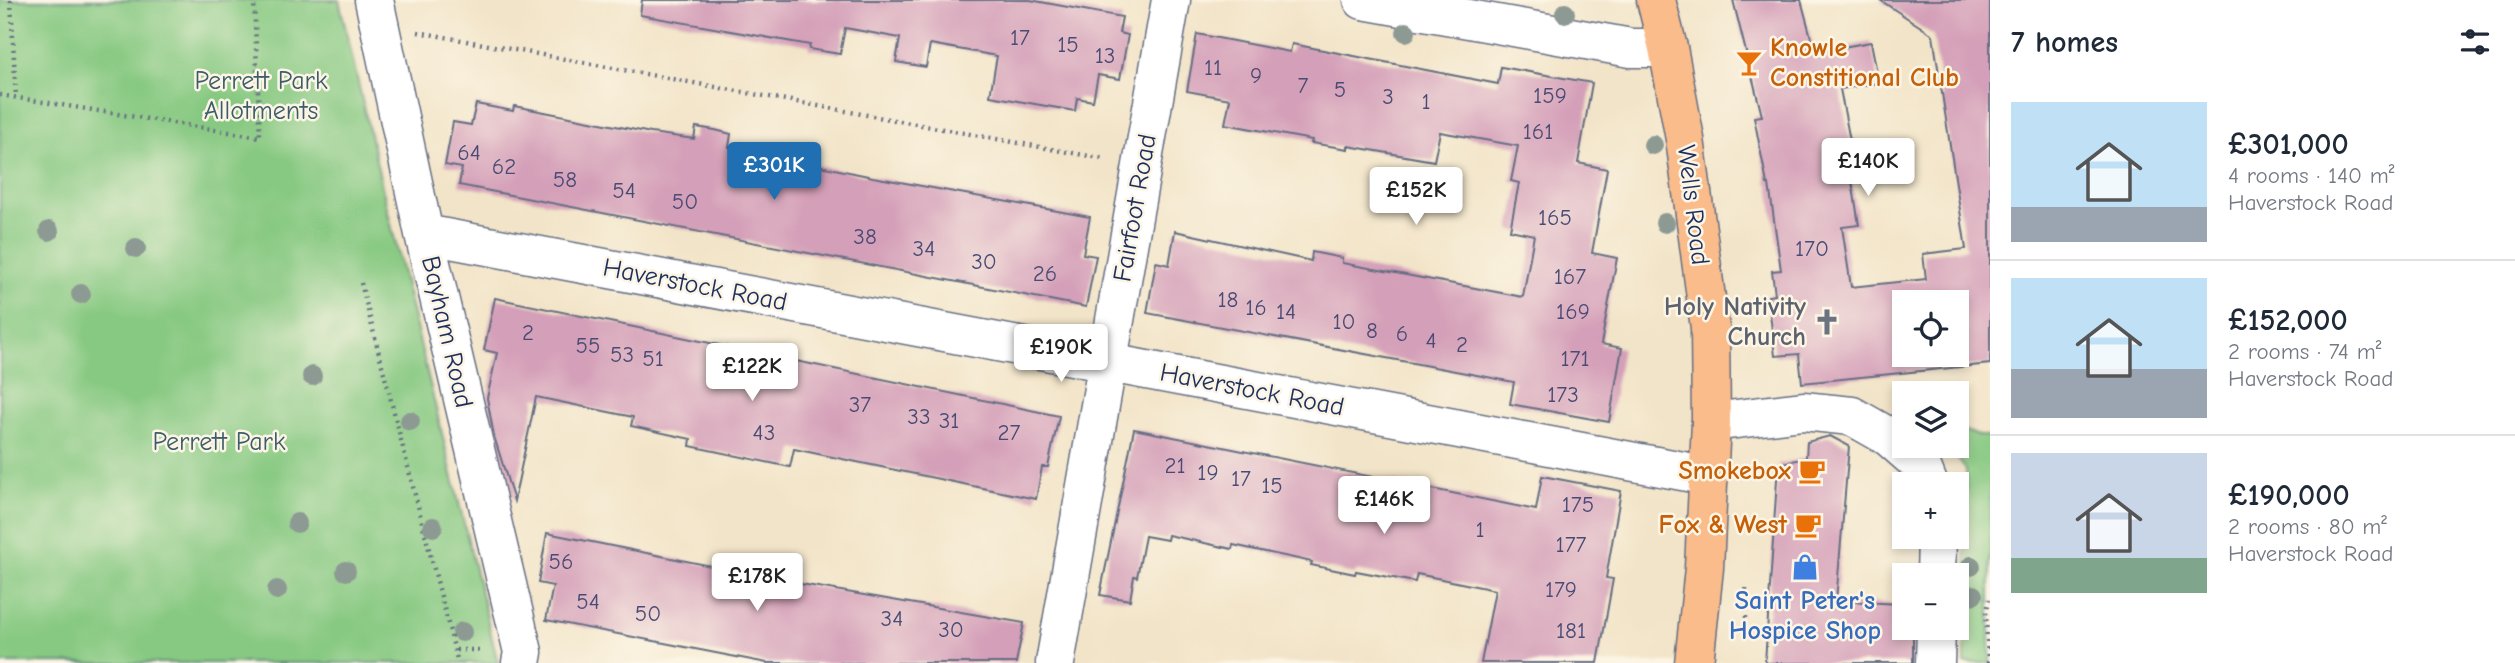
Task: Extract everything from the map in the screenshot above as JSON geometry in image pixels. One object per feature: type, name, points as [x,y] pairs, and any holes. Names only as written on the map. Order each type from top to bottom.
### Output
[{"type":"highway","name":"Wells Road","points":[[1656,0],[1685,139],[1710,328],[1709,476],[1704,568],[1694,663]]},
{"type":"street","name":"Fairfoot Road","points":[[1055,663],[1171,0]]},
{"type":"street","points":[[1363,0],[1630,48],[1668,48]]},
{"type":"street","name":"Bayham Road","points":[[377,12],[424,234],[523,652],[521,663]]},
{"type":"street","name":"Haverstock Road","points":[[424,234],[1709,476]]},
{"type":"street","points":[[1711,422],[1803,411],[1852,416],[1889,437],[1921,465],[1924,472]]},
{"type":"street","points":[[1935,663],[1936,640]]},
{"type":"path","points":[[11,0],[16,98]]},
{"type":"path","points":[[0,95],[260,137],[254,0]]},
{"type":"path","points":[[377,12],[1143,167]]},
{"type":"path","points":[[361,283],[458,663]]},
{"type":"path","points":[[1746,586],[1746,618]]},
{"type":"path","points":[[1988,663],[1986,614],[1990,599]]},
{"type":"path","points":[[456,650],[478,650]]},
{"type":"green space","name":"Perrett Park","points":[[0,0],[339,0],[498,663],[0,663]]},
{"type":"green space","points":[[1969,432],[1990,436],[1990,663],[1965,663],[1965,640],[1969,640],[1969,563],[1966,563],[1966,549],[1969,549],[1969,472],[1957,458],[1969,458]]},
{"type":"building","points":[[642,0],[1030,0],[1122,17],[1119,33],[1128,35],[1120,79],[1098,75],[1093,101],[1077,98],[1075,111],[990,96],[997,56],[930,44],[926,67],[896,62],[900,38],[845,28],[840,54],[809,49],[810,45],[640,15]]},
{"type":"building","points":[[1733,0],[1801,0],[1815,52],[1871,42],[1879,83],[1840,89],[1855,167],[1850,168],[1859,225],[1842,227],[1851,287],[1926,279],[1923,254],[1966,249],[1933,35],[1880,0],[1990,0],[1990,364],[1969,366],[1969,290],[1892,290],[1892,367],[1960,367],[1802,383],[1799,354],[1775,356],[1768,296],[1775,295],[1772,271],[1781,270],[1769,184],[1754,117],[1762,116]]},
{"type":"building","points":[[1197,34],[1290,52],[1292,44],[1498,84],[1501,67],[1592,83],[1578,163],[1607,169],[1592,253],[1617,258],[1601,344],[1622,348],[1609,422],[1510,404],[1514,382],[1147,313],[1156,262],[1169,265],[1175,231],[1311,261],[1312,252],[1342,258],[1342,263],[1523,297],[1534,235],[1510,230],[1519,183],[1511,181],[1518,146],[1440,132],[1434,161],[1348,146],[1348,149],[1311,143],[1312,140],[1225,124],[1230,99],[1187,91]]},
{"type":"building","points":[[476,104],[513,111],[514,106],[694,139],[696,127],[715,130],[731,134],[729,147],[1090,217],[1083,254],[1096,256],[1086,307],[459,185],[462,168],[445,165],[453,122],[471,125]]},
{"type":"building","points":[[495,298],[1059,416],[1048,467],[1042,467],[1036,499],[794,449],[790,467],[690,446],[691,439],[631,426],[633,417],[536,397],[514,501],[494,436],[487,398],[497,353],[484,350]]},
{"type":"building","points":[[1134,429],[1536,510],[1542,476],[1621,491],[1606,578],[1613,579],[1598,663],[1481,663],[1495,590],[1417,574],[1415,582],[1356,571],[1355,574],[1233,545],[1232,549],[1168,535],[1167,540],[1145,536],[1130,600],[1100,595]]},
{"type":"building","points":[[1830,436],[1849,446],[1836,601],[1892,603],[1892,640],[1913,640],[1913,663],[1765,663],[1778,464],[1806,458],[1807,442]]},
{"type":"building","points":[[547,533],[801,584],[1024,623],[1016,663],[767,663],[546,620],[553,586],[538,583]]},
{"type":"place","name":"Knowle Constitional Club","points":[[1749,63]]},
{"type":"place","name":"Holy Nativity Church","points":[[1827,322]]},
{"type":"place","name":"Smokebox","points":[[1812,471]]},
{"type":"place","name":"Fox & West","points":[[1808,525]]},
{"type":"place","name":"Saint Peter's Hospice Shop","points":[[1805,567]]},
{"type":"park label","name":"Perrett Park Allotments","points":[[261,96]]}]
